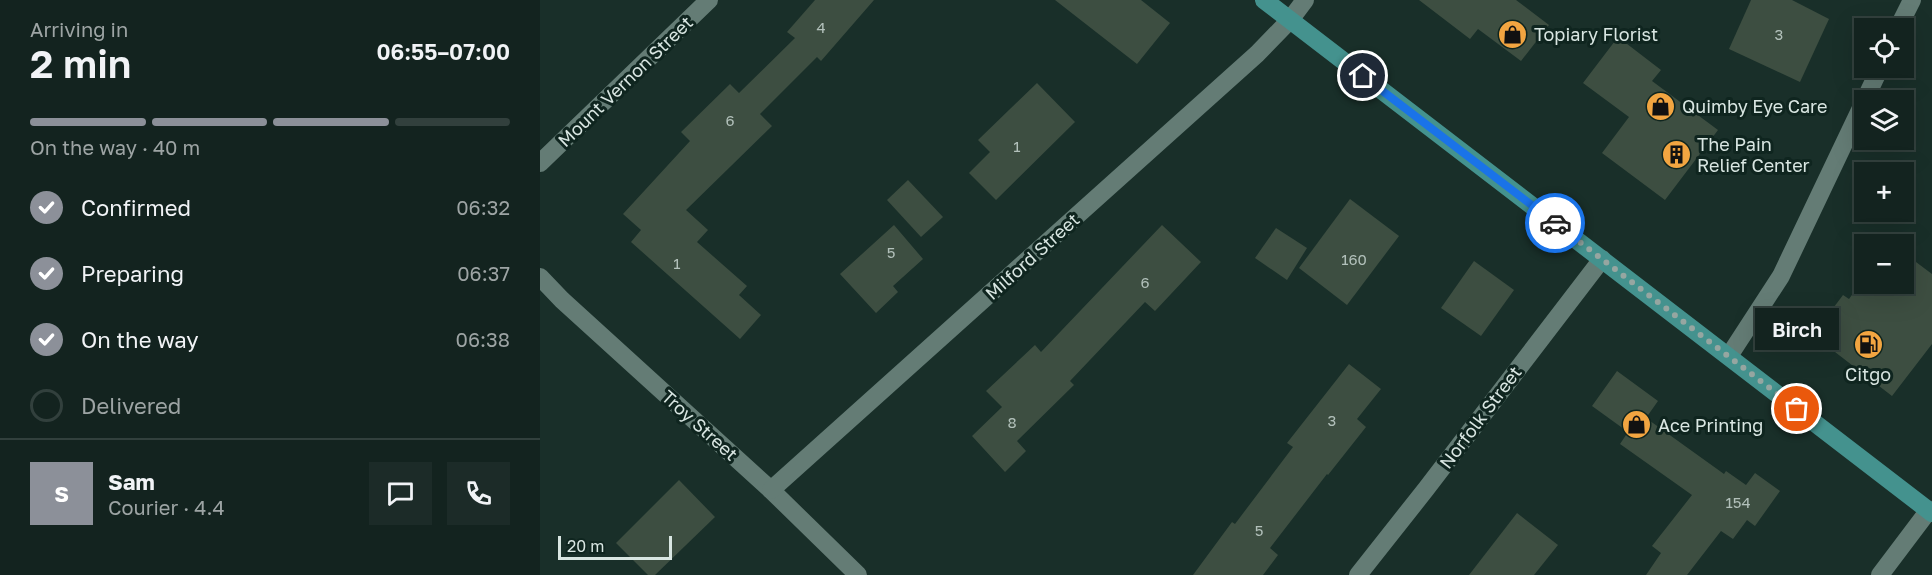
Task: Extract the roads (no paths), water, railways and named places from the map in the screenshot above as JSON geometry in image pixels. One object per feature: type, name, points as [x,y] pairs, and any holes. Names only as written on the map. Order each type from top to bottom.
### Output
[{"type":"main road","points":[[1264,0],[1930,512]]},
{"type":"street","name":"Mount Vernon Street","points":[[540,163],[710,0]]},
{"type":"street","name":"Milford Street","points":[[771,490],[1257,54],[1290,20],[1305,0]]},
{"type":"street","points":[[1903,18],[1912,0]]},
{"type":"street","points":[[1729,357],[1781,276],[1875,78]]},
{"type":"street","name":"Norfolk Street","points":[[1358,575],[1602,259]]},
{"type":"street","name":"Troy Street","points":[[540,277],[562,300],[771,490],[858,575]]},
{"type":"street","points":[[1880,575],[1930,512]]},
{"type":"place","name":"Topiary Florist","points":[[1513,34]]},
{"type":"place","name":"Quimby Eye Care","points":[[1661,106]]},
{"type":"place","name":"The Pain Relief Center","points":[[1676,154]]},
{"type":"place","name":"Citgo","points":[[1868,345]]},
{"type":"place","name":"Birch","points":[[1797,409]]},
{"type":"place","name":"Ace Printing","points":[[1637,425]]}]
